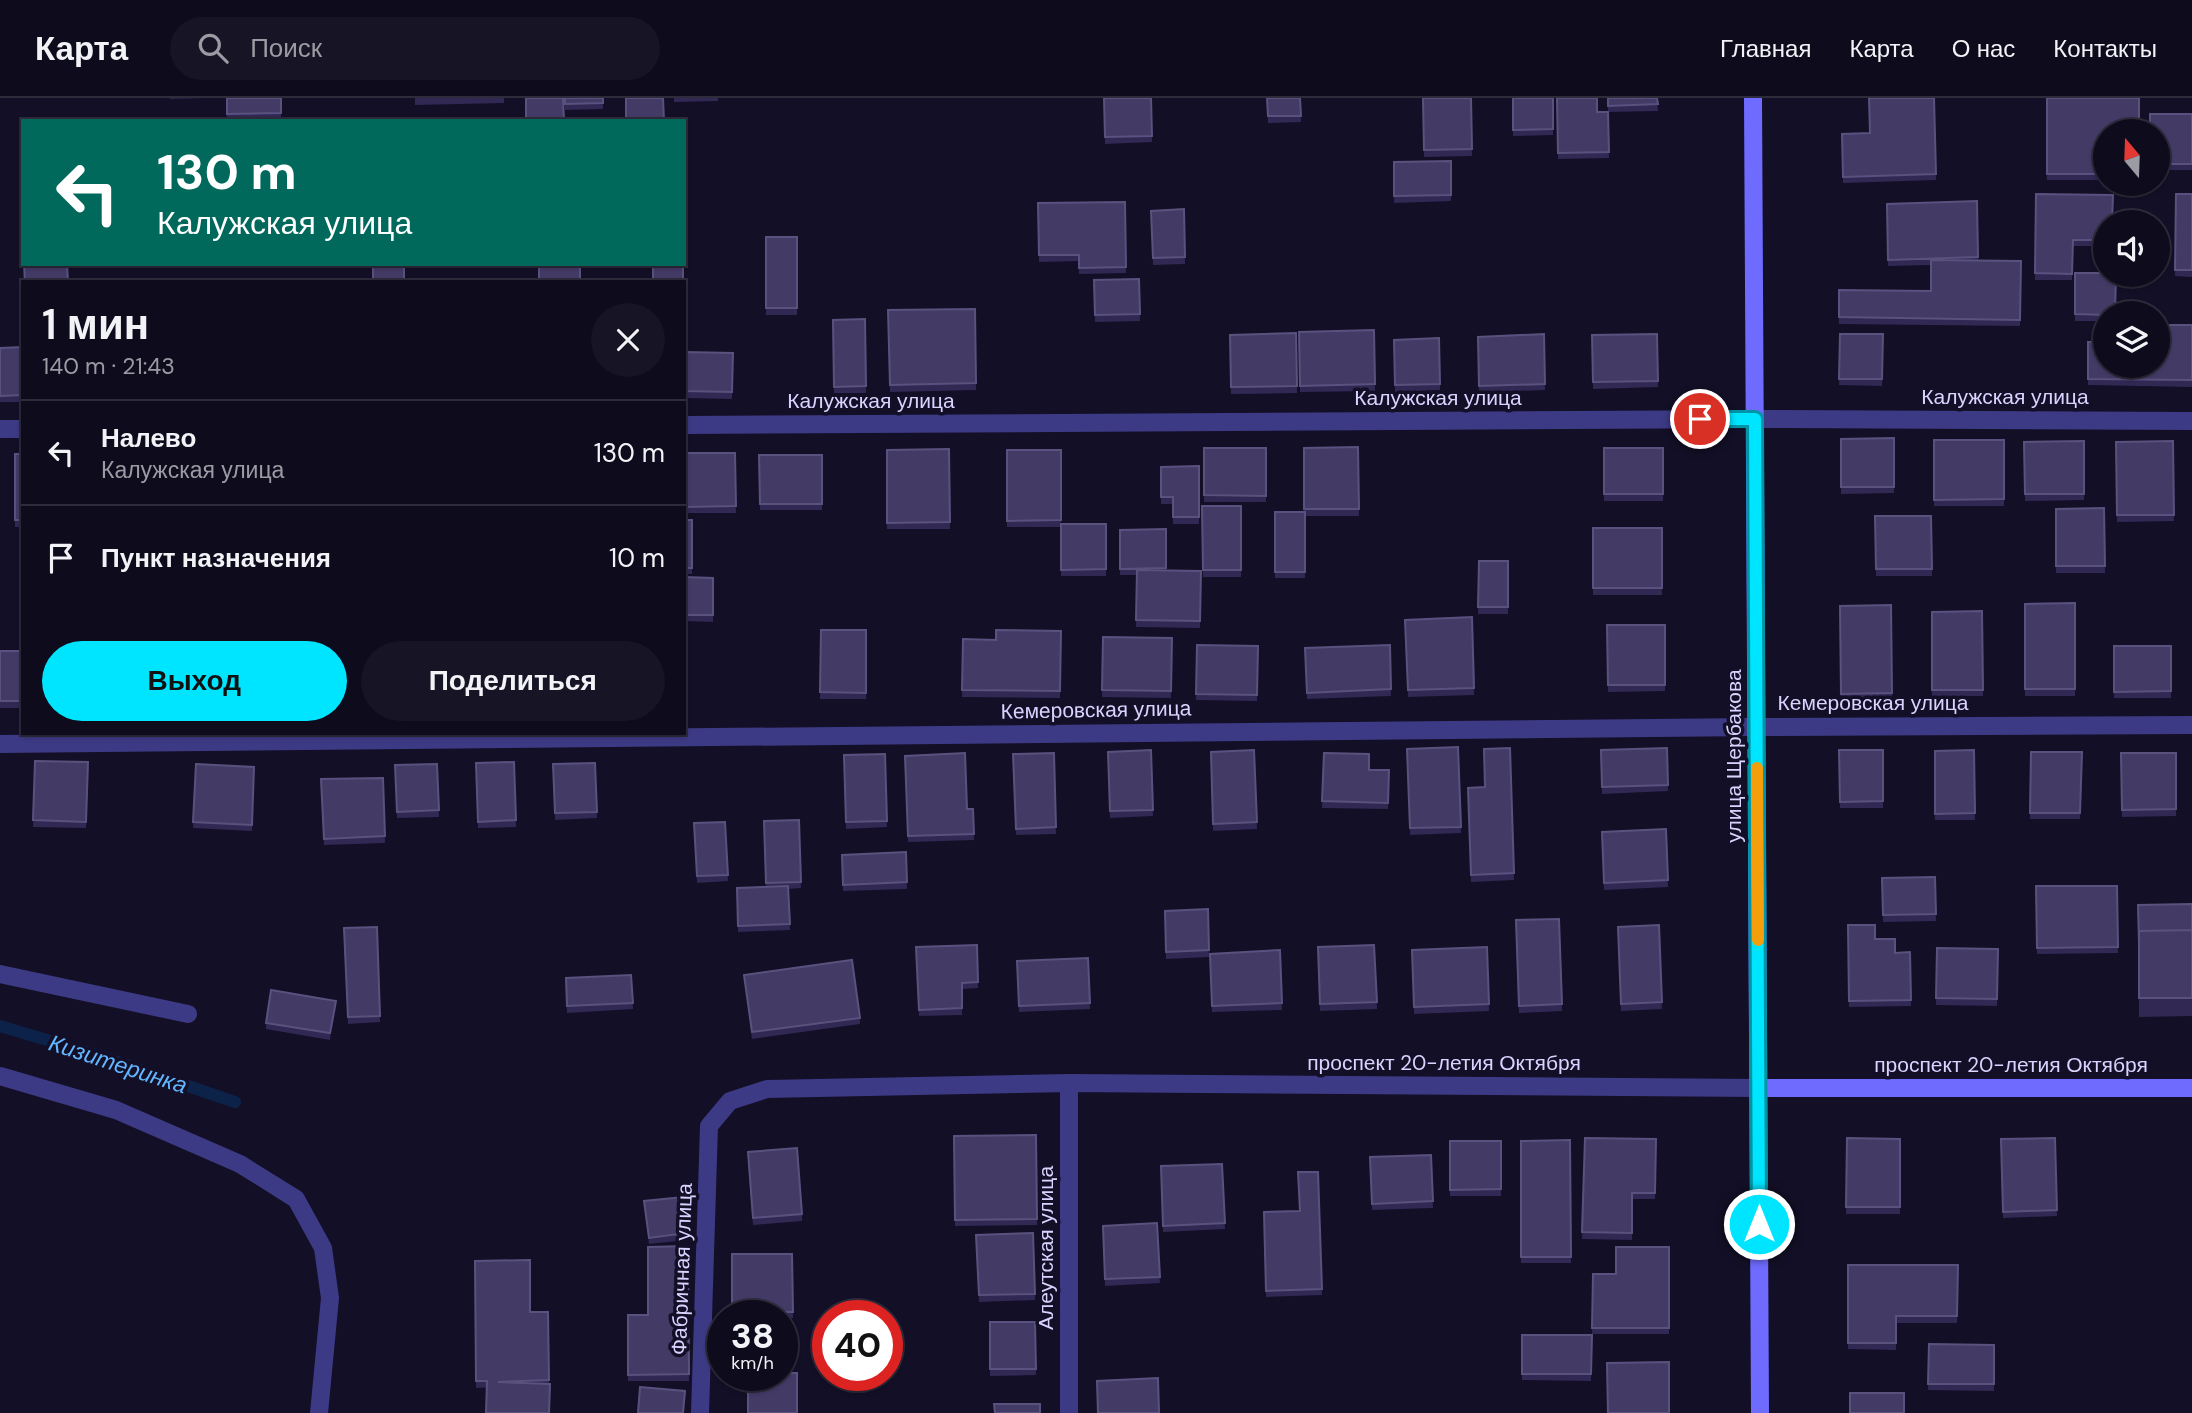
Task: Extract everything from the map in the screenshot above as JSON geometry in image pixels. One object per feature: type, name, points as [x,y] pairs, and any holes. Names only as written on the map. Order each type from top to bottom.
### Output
[{"type":"street","name":"улица Щербакова","points":[[1753,98],[1760,1413]]},
{"type":"street","name":"Калужская улица","points":[[686,425],[1755,419],[2192,421]]},
{"type":"street","points":[[0,429],[21,429]]},
{"type":"street","name":"Кемеровская улица","points":[[0,744],[2192,725]]},
{"type":"street","points":[[0,974],[188,1014]]},
{"type":"street","points":[[0,1076],[116,1110],[240,1164],[296,1199],[323,1248],[330,1298],[319,1413]]},
{"type":"street","name":"проспект 20-летия Октября","points":[[709,1126],[730,1101],[767,1089],[1069,1083],[2192,1088]]},
{"type":"street","name":"Алеутская улица","points":[[1069,1083],[1069,1413]]},
{"type":"street","name":"Фабричная улица","points":[[700,1413],[709,1126]]},
{"type":"building","points":[[227,98],[281,98],[281,113],[227,114]]},
{"type":"building","points":[[526,98],[563,98],[564,119],[526,119]]},
{"type":"building","points":[[565,98],[603,98],[603,103],[565,104]]},
{"type":"building","points":[[626,98],[663,98],[664,119],[626,119]]},
{"type":"building","points":[[1104,98],[1151,98],[1152,136],[1105,137]]},
{"type":"building","points":[[1267,98],[1300,98],[1301,116],[1268,116]]},
{"type":"building","points":[[1423,98],[1471,98],[1472,149],[1424,150]]},
{"type":"building","points":[[1513,98],[1553,98],[1553,129],[1513,130]]},
{"type":"building","points":[[1557,98],[1597,98],[1597,112],[1608,112],[1609,152],[1558,153]]},
{"type":"building","points":[[1608,98],[1657,98],[1658,104],[1608,106]]},
{"type":"building","points":[[1869,98],[1934,98],[1936,174],[1843,177],[1842,134],[1870,133]]},
{"type":"building","points":[[2047,98],[2139,98],[2139,119],[2093,119],[2093,174],[2047,174]]},
{"type":"building","points":[[2150,114],[2192,114],[2192,164],[2170,164],[2170,119],[2150,119]]},
{"type":"building","points":[[1451,161],[1451,195],[1394,196],[1394,162]]},
{"type":"building","points":[[2036,194],[2113,196],[2112,210],[2093,210],[2093,240],[2073,240],[2072,274],[2035,273]]},
{"type":"building","points":[[2176,194],[2192,194],[2192,270],[2175,270]]},
{"type":"building","points":[[1977,201],[1978,257],[1888,260],[1887,204]]},
{"type":"building","points":[[1125,202],[1126,267],[1079,268],[1079,255],[1039,255],[1038,203]]},
{"type":"building","points":[[1184,209],[1185,257],[1153,258],[1151,211]]},
{"type":"building","points":[[766,237],[797,237],[797,308],[766,308]]},
{"type":"building","points":[[1931,260],[2021,261],[2020,320],[1839,317],[1839,290],[1931,291]]},
{"type":"building","points":[[24,266],[67,266],[68,280],[25,280]]},
{"type":"building","points":[[373,266],[404,266],[404,280],[373,280]]},
{"type":"building","points":[[539,266],[580,266],[580,280],[539,280]]},
{"type":"building","points":[[653,266],[683,266],[683,280],[653,280]]},
{"type":"building","points":[[2075,273],[2093,273],[2093,287],[2116,287],[2115,301],[2093,301],[2093,315],[2075,314]]},
{"type":"building","points":[[1139,279],[1140,314],[1095,315],[1094,280]]},
{"type":"building","points":[[975,309],[976,383],[890,385],[888,310]]},
{"type":"building","points":[[865,319],[866,386],[834,387],[833,320]]},
{"type":"building","points":[[2170,325],[2192,325],[2192,380],[2088,379],[2088,342],[2093,342],[2093,378],[2170,378]]},
{"type":"building","points":[[1374,330],[1375,384],[1300,386],[1299,332]]},
{"type":"building","points":[[1296,333],[1297,386],[1231,387],[1230,335]]},
{"type":"building","points":[[1544,334],[1545,384],[1479,386],[1478,337]]},
{"type":"building","points":[[1657,334],[1658,381],[1593,382],[1592,335]]},
{"type":"building","points":[[1840,334],[1883,334],[1882,379],[1839,379]]},
{"type":"building","points":[[1439,338],[1440,384],[1395,385],[1394,340]]},
{"type":"building","points":[[21,347],[21,395],[0,396],[0,348]]},
{"type":"building","points":[[686,352],[733,353],[732,392],[686,391]]},
{"type":"building","points":[[1894,438],[1894,487],[1841,487],[1841,439]]},
{"type":"building","points":[[1934,440],[2004,440],[2004,499],[1934,500]]},
{"type":"building","points":[[2084,441],[2084,494],[2025,494],[2024,442]]},
{"type":"building","points":[[2173,441],[2174,515],[2117,515],[2116,442]]},
{"type":"building","points":[[1358,447],[1359,509],[1304,509],[1304,448]]},
{"type":"building","points":[[1204,448],[1266,448],[1266,496],[1204,495]]},
{"type":"building","points":[[1604,448],[1663,448],[1663,494],[1604,494]]},
{"type":"building","points":[[949,449],[950,522],[887,523],[887,450]]},
{"type":"building","points":[[1007,450],[1061,450],[1061,520],[1007,521]]},
{"type":"building","points":[[686,453],[735,453],[736,506],[686,507]]},
{"type":"building","points":[[15,454],[21,454],[21,520],[15,520]]},
{"type":"building","points":[[759,455],[822,455],[822,504],[760,504]]},
{"type":"building","points":[[1199,466],[1199,517],[1173,517],[1173,497],[1161,497],[1161,467]]},
{"type":"building","points":[[1202,506],[1241,506],[1241,570],[1203,570]]},
{"type":"building","points":[[2104,508],[2105,566],[2056,566],[2056,509]]},
{"type":"building","points":[[1275,512],[1305,512],[1305,572],[1275,572]]},
{"type":"building","points":[[1875,516],[1931,516],[1932,569],[1876,569]]},
{"type":"building","points":[[686,520],[692,520],[692,568],[686,568]]},
{"type":"building","points":[[1061,524],[1106,524],[1106,569],[1061,570]]},
{"type":"building","points":[[1593,528],[1662,528],[1662,588],[1593,588]]},
{"type":"building","points":[[1166,529],[1166,568],[1120,569],[1120,530]]},
{"type":"building","points":[[1479,561],[1508,561],[1508,607],[1478,607]]},
{"type":"building","points":[[1137,570],[1201,571],[1200,621],[1136,620]]},
{"type":"building","points":[[686,577],[713,578],[713,615],[686,615]]},
{"type":"building","points":[[2075,603],[2075,689],[2025,689],[2025,604]]},
{"type":"building","points":[[1891,605],[1892,693],[1841,694],[1840,606]]},
{"type":"building","points":[[1982,611],[1983,690],[1932,690],[1932,612]]},
{"type":"building","points":[[1472,617],[1474,688],[1408,690],[1405,620]]},
{"type":"building","points":[[1607,625],[1665,625],[1665,685],[1608,685]]},
{"type":"building","points":[[821,630],[866,630],[866,693],[820,692]]},
{"type":"building","points":[[996,630],[1061,631],[1060,691],[962,690],[963,639],[996,640]]},
{"type":"building","points":[[1103,637],[1172,638],[1171,691],[1102,690]]},
{"type":"building","points":[[1197,645],[1258,646],[1257,695],[1196,694]]},
{"type":"building","points":[[1390,645],[1391,689],[1307,693],[1305,648]]},
{"type":"building","points":[[2114,646],[2171,646],[2171,691],[2114,692]]},
{"type":"building","points":[[0,651],[21,651],[21,701],[0,701]]},
{"type":"building","points":[[1458,747],[1461,827],[1410,828],[1407,749]]},
{"type":"building","points":[[1510,748],[1514,873],[1471,875],[1468,788],[1485,787],[1484,749]]},
{"type":"building","points":[[1667,748],[1668,785],[1602,787],[1601,750]]},
{"type":"building","points":[[1151,750],[1153,810],[1110,811],[1108,752]]},
{"type":"building","points":[[1254,750],[1257,822],[1213,824],[1211,752]]},
{"type":"building","points":[[1839,750],[1883,750],[1883,801],[1840,802]]},
{"type":"building","points":[[1974,750],[1975,813],[1935,814],[1935,751]]},
{"type":"building","points":[[2031,752],[2082,752],[2080,813],[2030,813]]},
{"type":"building","points":[[965,753],[967,809],[973,809],[974,834],[908,836],[905,756]]},
{"type":"building","points":[[1054,753],[1056,827],[1016,829],[1013,754]]},
{"type":"building","points":[[1324,753],[1369,754],[1369,770],[1389,770],[1388,803],[1322,801]]},
{"type":"building","points":[[2121,753],[2176,753],[2176,809],[2122,810]]},
{"type":"building","points":[[885,754],[887,821],[846,822],[844,755]]},
{"type":"building","points":[[35,761],[88,762],[86,822],[33,820]]},
{"type":"building","points":[[514,762],[516,820],[478,822],[476,763]]},
{"type":"building","points":[[595,763],[597,812],[555,813],[553,764]]},
{"type":"building","points":[[196,764],[254,767],[252,825],[193,822]]},
{"type":"building","points":[[437,764],[439,810],[397,812],[395,765]]},
{"type":"building","points":[[383,778],[385,836],[324,839],[321,779]]},
{"type":"building","points":[[799,820],[801,882],[766,883],[764,821]]},
{"type":"building","points":[[725,822],[728,875],[697,876],[694,823]]},
{"type":"building","points":[[1666,829],[1668,880],[1604,883],[1602,832]]},
{"type":"building","points":[[906,852],[907,882],[843,885],[842,855]]},
{"type":"building","points":[[1935,877],[1936,914],[1883,915],[1882,878]]},
{"type":"building","points":[[788,886],[790,924],[738,926],[737,888]]},
{"type":"building","points":[[2036,886],[2117,886],[2118,947],[2037,948]]},
{"type":"building","points":[[2192,904],[2192,930],[2139,931],[2139,943],[2138,905]]},
{"type":"building","points":[[1208,909],[1209,950],[1166,952],[1165,911]]},
{"type":"building","points":[[1559,919],[1562,1004],[1519,1006],[1516,920]]},
{"type":"building","points":[[1659,925],[1662,1002],[1621,1004],[1618,927]]},
{"type":"building","points":[[1848,925],[1875,925],[1875,939],[1895,939],[1895,953],[1910,952],[1911,1000],[1849,1001]]},
{"type":"building","points":[[377,927],[380,1016],[348,1017],[344,928]]},
{"type":"building","points":[[2192,930],[2192,998],[2139,998],[2139,931]]},
{"type":"building","points":[[977,945],[978,982],[962,983],[962,1008],[919,1010],[916,947]]},
{"type":"building","points":[[1374,945],[1377,1002],[1320,1004],[1318,947]]},
{"type":"building","points":[[1487,947],[1489,1004],[1414,1007],[1412,950]]},
{"type":"building","points":[[1937,948],[1998,949],[1997,999],[1936,998]]},
{"type":"building","points":[[1280,950],[1282,1003],[1212,1006],[1210,954]]},
{"type":"building","points":[[1088,958],[1090,1003],[1019,1006],[1017,961]]},
{"type":"building","points":[[852,960],[860,1018],[752,1032],[744,975]]},
{"type":"building","points":[[631,975],[633,1003],[567,1006],[566,978]]},
{"type":"building","points":[[271,990],[336,1001],[330,1033],[266,1023]]},
{"type":"building","points":[[1036,1135],[1037,1219],[955,1220],[954,1136]]},
{"type":"building","points":[[1585,1138],[1656,1139],[1655,1193],[1632,1193],[1632,1233],[1582,1232]]},
{"type":"building","points":[[1847,1138],[1900,1139],[1900,1207],[1846,1207]]},
{"type":"building","points":[[2055,1138],[2057,1210],[2003,1212],[2001,1139]]},
{"type":"building","points":[[1570,1140],[1571,1257],[1521,1257],[1521,1141]]},
{"type":"building","points":[[1450,1141],[1501,1141],[1501,1189],[1450,1190]]},
{"type":"building","points":[[797,1148],[802,1214],[753,1218],[748,1152]]},
{"type":"building","points":[[1431,1155],[1433,1201],[1372,1204],[1370,1157]]},
{"type":"building","points":[[1222,1164],[1225,1223],[1163,1226],[1161,1166]]},
{"type":"building","points":[[1298,1172],[1318,1172],[1322,1289],[1266,1291],[1264,1212],[1300,1211]]},
{"type":"building","points":[[683,1197],[687,1233],[649,1238],[644,1201]]},
{"type":"building","points":[[1157,1223],[1160,1277],[1105,1279],[1103,1226]]},
{"type":"building","points":[[1033,1233],[1035,1294],[979,1295],[976,1235]]},
{"type":"building","points":[[688,1246],[689,1374],[628,1375],[628,1315],[648,1315],[648,1247]]},
{"type":"building","points":[[1616,1247],[1669,1247],[1669,1328],[1592,1328],[1593,1274],[1616,1274]]},
{"type":"building","points":[[732,1254],[792,1254],[793,1300],[732,1300]]},
{"type":"building","points":[[530,1260],[530,1312],[548,1312],[549,1380],[498,1382],[550,1384],[549,1413],[486,1413],[487,1381],[476,1381],[475,1261]]},
{"type":"building","points":[[1848,1265],[1958,1265],[1957,1316],[1896,1316],[1896,1343],[1848,1343]]},
{"type":"building","points":[[990,1322],[1035,1322],[1036,1369],[990,1369]]},
{"type":"building","points":[[1522,1335],[1592,1335],[1591,1374],[1522,1374]]},
{"type":"building","points":[[1929,1344],[1994,1345],[1994,1384],[1928,1384]]},
{"type":"building","points":[[1669,1362],[1669,1413],[1608,1413],[1607,1363]]},
{"type":"building","points":[[1158,1378],[1159,1413],[1098,1413],[1097,1381]]},
{"type":"building","points":[[640,1387],[685,1391],[683,1413],[638,1413]]},
{"type":"building","points":[[748,1391],[797,1391],[797,1413],[748,1413]]},
{"type":"building","points":[[1850,1393],[1904,1393],[1904,1413],[1850,1413]]},
{"type":"building","points":[[994,1404],[1040,1404],[1040,1413],[995,1413]]},
{"type":"waterway","name":"Кизитеринка","points":[[0,1026],[97,1055],[235,1102]]},
{"type":"slow traffic","points":[[1757,768],[1758,940]]},
{"type":"route","points":[[1700,419],[1755,419],[1759,1224]]}]
